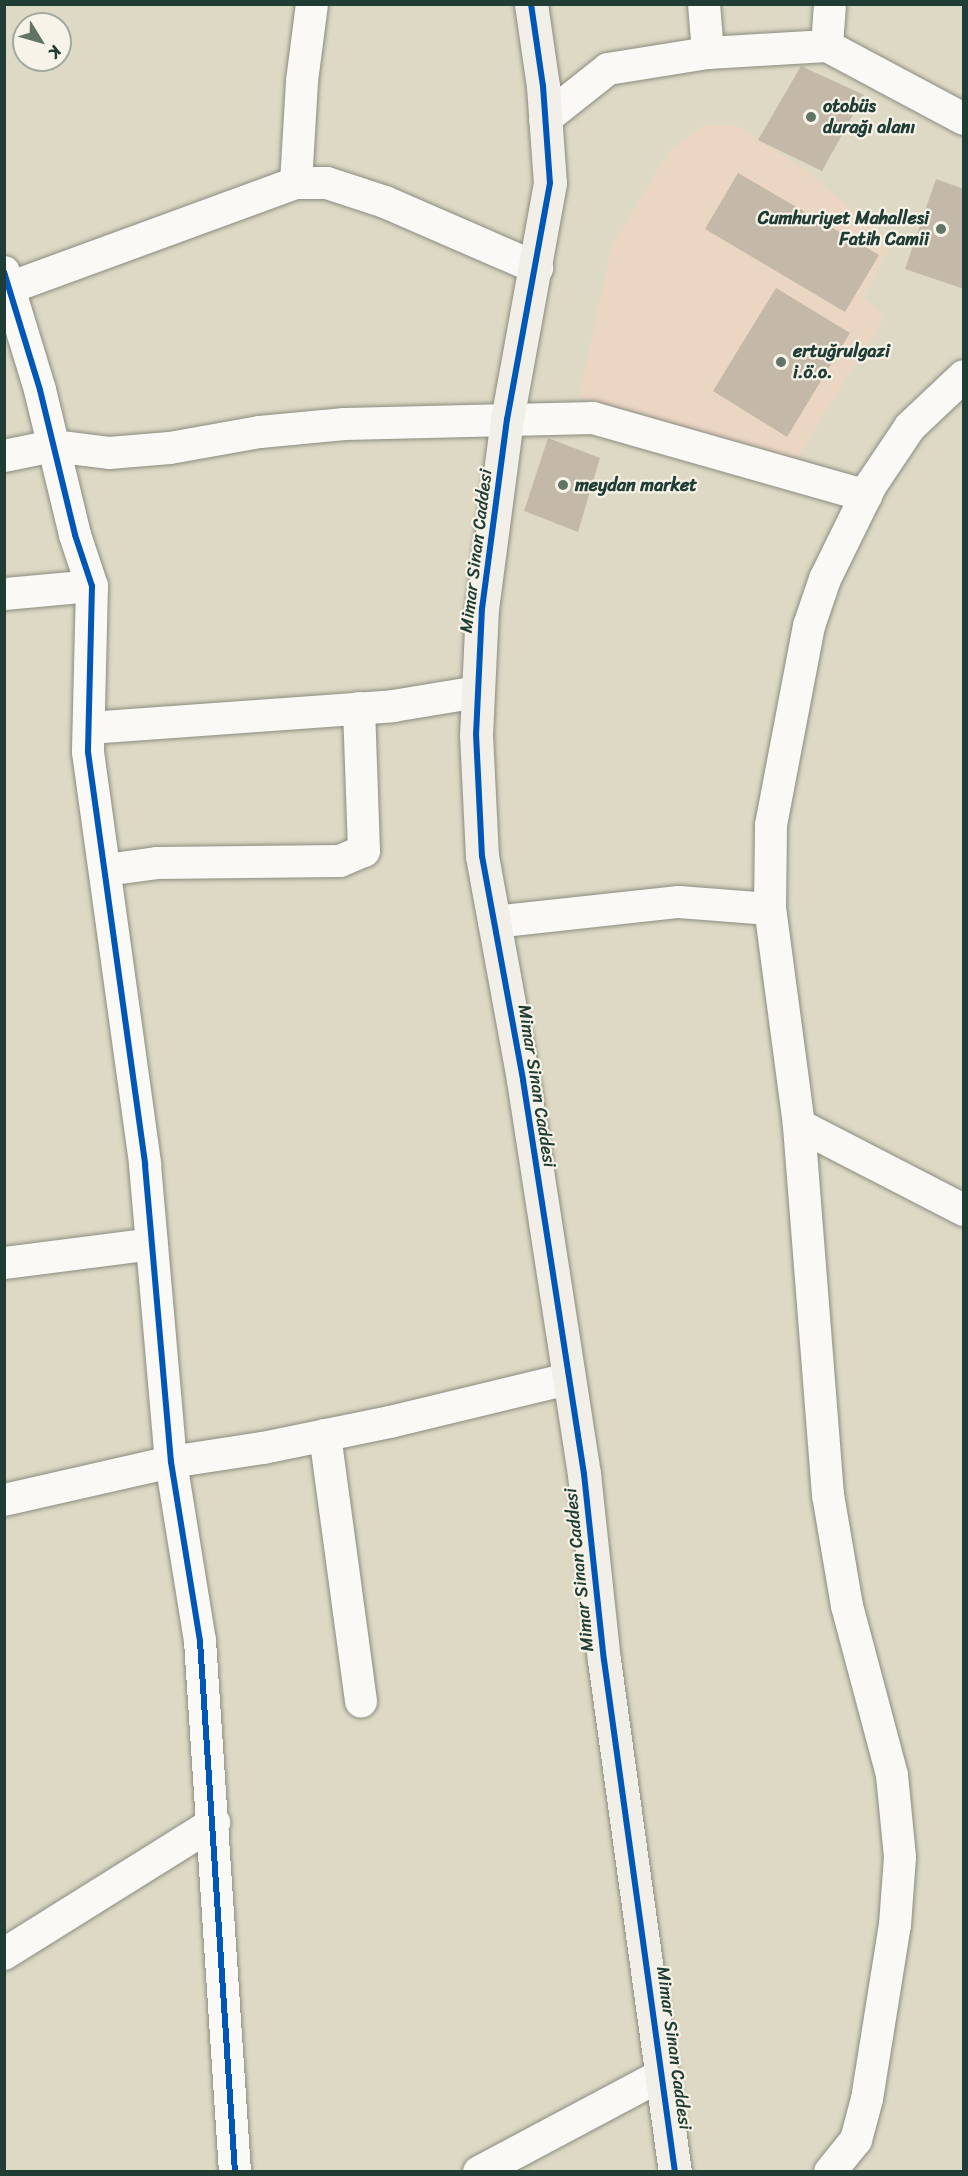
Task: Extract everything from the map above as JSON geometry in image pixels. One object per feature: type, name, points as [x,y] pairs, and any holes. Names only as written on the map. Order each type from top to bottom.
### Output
[{"type":"street","points":[[296,183],[302,81],[312,4]]},
{"type":"street","points":[[704,4],[708,53]]},
{"type":"street","points":[[827,46],[830,4]]},
{"type":"street","name":"Mimar Sinan Caddesi","points":[[530,5],[546,119],[550,183],[537,268],[507,419],[482,608],[478,692],[482,856],[523,1080],[584,1474],[604,1660],[675,2172]]},
{"type":"street","points":[[546,119],[608,69],[708,53],[827,46],[963,119]]},
{"type":"street","points":[[235,2172],[218,1939],[214,1823],[200,1641],[171,1462],[152,1244],[106,870],[88,752],[92,586],[75,535],[7,280],[296,183],[327,183],[385,202],[537,268]]},
{"type":"street","points":[[830,2172],[856,2140],[867,2099],[895,1925],[900,1857],[892,1774],[847,1606],[828,1495],[799,1125],[770,909],[771,825],[809,626],[825,579],[866,496],[910,427],[963,376]]},
{"type":"street","points":[[4,456],[53,446],[109,453],[334,425],[593,418],[866,496]]},
{"type":"street","points":[[4,594],[92,586]]},
{"type":"street","points":[[89,728],[359,708],[478,692]]},
{"type":"street","points":[[106,870],[157,864],[340,861],[364,851],[359,708]]},
{"type":"street","points":[[494,922],[679,902],[770,909]]},
{"type":"street","points":[[799,1125],[963,1210]]},
{"type":"street","points":[[4,1263],[152,1244]]},
{"type":"street","points":[[4,1500],[171,1462],[326,1435],[568,1379]]},
{"type":"street","points":[[326,1435],[361,1702]]},
{"type":"street","points":[[4,1954],[214,1823]]},
{"type":"street","points":[[479,2172],[663,2074]]},
{"type":"shaded area","points":[[704,125],[736,125],[800,166],[892,242],[864,297],[884,317],[794,463],[579,397],[612,246],[670,150]]},
{"type":"building","name":"otobüs durağı alanı","points":[[801,66],[864,95],[822,171],[758,140]]},
{"type":"building","points":[[738,173],[879,255],[845,312],[705,229]]},
{"type":"building","name":"Cumhuriyet Mahallesi Fatih Camii","points":[[936,179],[964,189],[964,289],[905,269]]},
{"type":"building","name":"ertuğrulgazi i.ö.o.","points":[[776,288],[850,333],[787,437],[713,391]]},
{"type":"building","name":"meydan market","points":[[548,438],[600,458],[578,532],[524,511]]},
{"type":"cycle path","points":[[531,4],[543,86],[550,183],[507,419],[482,608],[476,734],[482,856],[523,1080],[584,1474],[604,1660],[675,2172]]},
{"type":"cycle path","points":[[4,272],[40,390],[75,535],[92,586],[88,752],[145,1165],[171,1462],[200,1641],[235,2172]]},
{"type":"place","name":"otobüs durağı alanı","points":[[811,117]]},
{"type":"place","name":"Cumhuriyet Mahallesi Fatih Camii","points":[[941,229]]},
{"type":"place","name":"ertuğrulgazi i.ö.o.","points":[[781,362]]},
{"type":"place","name":"meydan market","points":[[563,485]]}]
